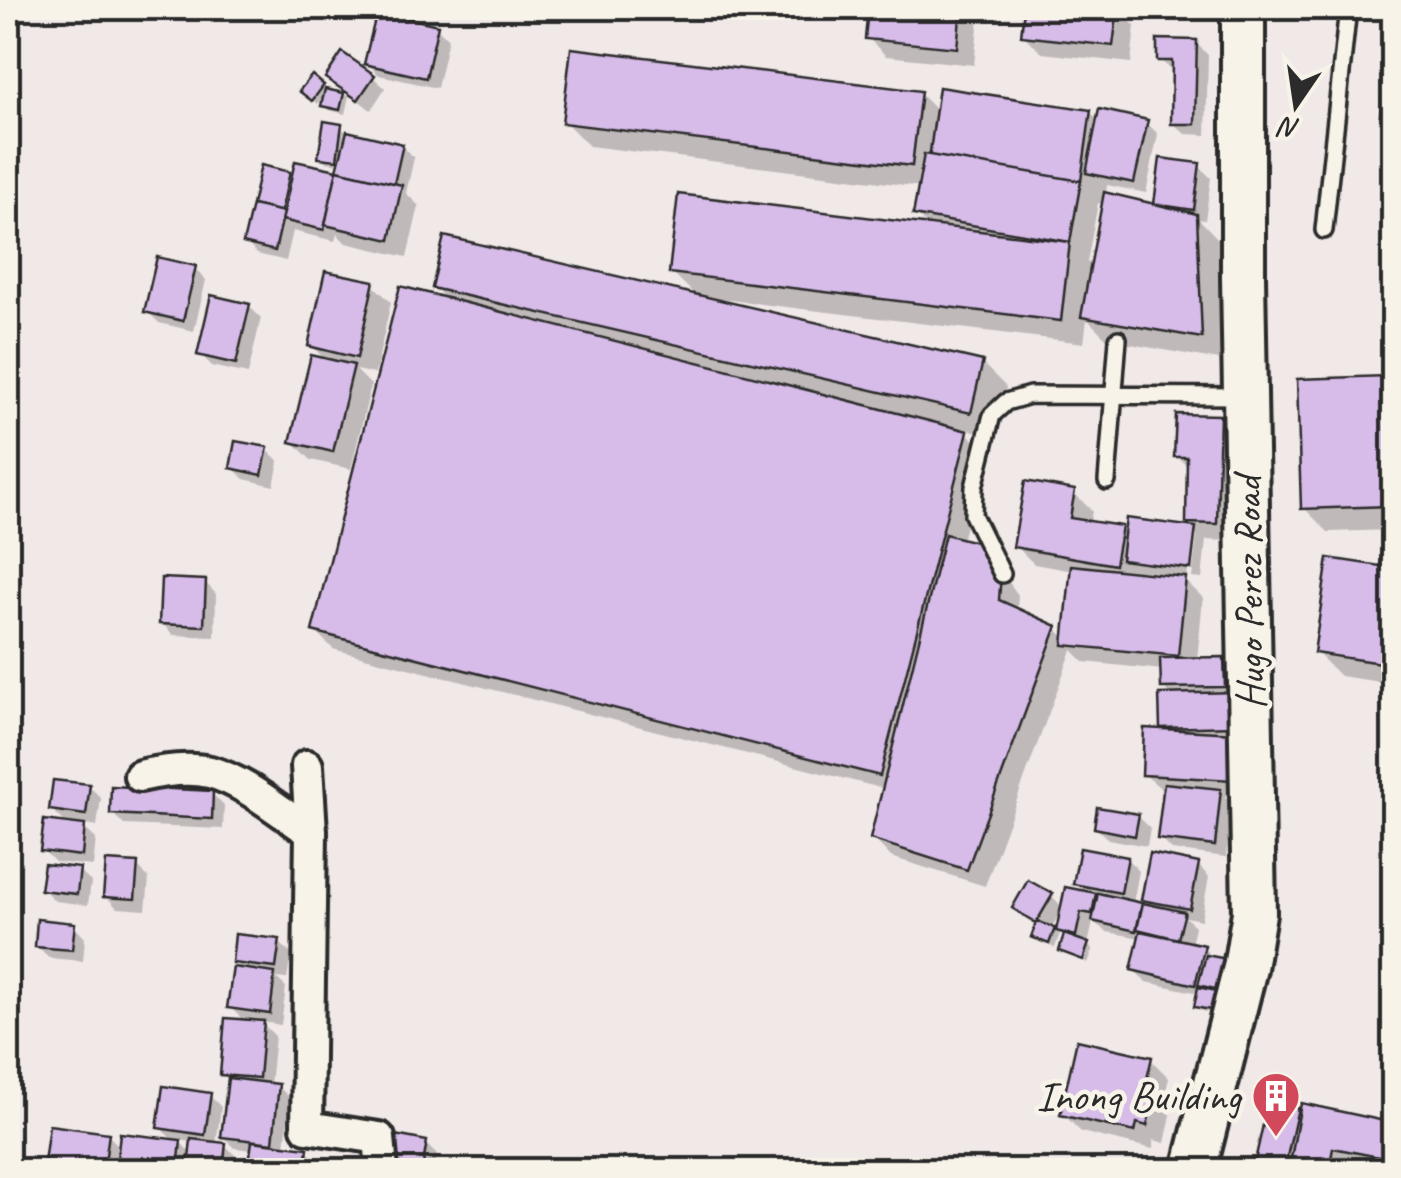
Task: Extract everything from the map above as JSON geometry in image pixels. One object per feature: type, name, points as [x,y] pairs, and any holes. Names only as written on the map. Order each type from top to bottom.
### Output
[{"type":"street","name":"Hugo Perez Road","points":[[1194,1170],[1246,968],[1254,913],[1243,8]]},
{"type":"street","points":[[306,766],[311,832],[307,1127],[379,1138],[382,1170]]},
{"type":"street","points":[[140,776],[166,770],[210,772],[253,793],[311,832]]},
{"type":"lane","points":[[1324,230],[1348,8]]},
{"type":"lane","points":[[1108,481],[1118,339]]},
{"type":"lane","points":[[1002,574],[973,515],[974,487],[992,415],[1006,402],[1030,395],[1245,396]]},
{"type":"building","points":[[868,8],[961,8],[957,48],[865,39]]},
{"type":"building","points":[[1024,8],[1118,8],[1113,46],[1021,36]]},
{"type":"building","points":[[377,11],[438,25],[426,78],[364,64]]},
{"type":"building","points":[[1157,39],[1197,40],[1195,124],[1171,124],[1172,61],[1157,61]]},
{"type":"building","points":[[571,48],[921,91],[912,166],[562,123]]},
{"type":"building","points":[[342,52],[375,75],[358,100],[325,78]]},
{"type":"building","points":[[1386,66],[1394,67],[1394,117],[1380,115]]},
{"type":"building","points":[[312,75],[324,85],[312,101],[299,91]]},
{"type":"building","points":[[939,87],[1091,110],[1081,181],[929,159]]},
{"type":"building","points":[[325,89],[344,93],[340,110],[321,106]]},
{"type":"building","points":[[1099,109],[1148,120],[1134,183],[1086,173]]},
{"type":"building","points":[[324,121],[342,124],[337,160],[318,158]]},
{"type":"building","points":[[347,131],[403,144],[394,184],[337,170]]},
{"type":"building","points":[[924,154],[1081,181],[1070,242],[913,215]]},
{"type":"building","points":[[1160,158],[1200,163],[1194,210],[1154,204]]},
{"type":"building","points":[[295,161],[337,170],[324,230],[282,220]]},
{"type":"building","points":[[261,165],[290,172],[281,212],[252,205]]},
{"type":"building","points":[[337,170],[402,185],[390,240],[325,225]]},
{"type":"building","points":[[1104,192],[1197,214],[1202,338],[1081,317]]},
{"type":"building","points":[[678,194],[1070,242],[1061,321],[669,273]]},
{"type":"building","points":[[252,205],[284,212],[275,251],[243,243]]},
{"type":"building","points":[[444,236],[983,361],[971,413],[432,288]]},
{"type":"building","points":[[157,257],[196,266],[183,321],[144,312]]},
{"type":"building","points":[[325,271],[374,281],[357,358],[308,346]]},
{"type":"building","points":[[400,286],[968,431],[880,776],[312,631]]},
{"type":"building","points":[[211,295],[250,304],[236,364],[197,355]]},
{"type":"building","points":[[311,355],[354,365],[333,452],[290,442]]},
{"type":"building","points":[[1387,376],[1391,506],[1301,509],[1297,379]]},
{"type":"building","points":[[1176,414],[1220,415],[1217,524],[1186,523],[1187,457],[1174,457]]},
{"type":"building","points":[[235,441],[268,447],[262,475],[230,468]]},
{"type":"building","points":[[1025,481],[1075,490],[1070,518],[1122,526],[1115,565],[1013,547]]},
{"type":"building","points":[[1126,518],[1196,527],[1191,569],[1121,560]]},
{"type":"building","points":[[945,534],[980,543],[1001,574],[999,600],[1057,626],[967,870],[870,839]]},
{"type":"building","points":[[1328,558],[1394,568],[1394,665],[1314,653]]},
{"type":"building","points":[[1071,565],[1186,577],[1178,656],[1063,645]]},
{"type":"building","points":[[161,578],[206,580],[204,626],[159,624]]},
{"type":"building","points":[[1224,657],[1225,687],[1161,688],[1160,658]]},
{"type":"building","points":[[1235,692],[1235,726],[1160,728],[1159,694]]},
{"type":"building","points":[[1144,728],[1235,733],[1233,780],[1142,775]]},
{"type":"building","points":[[53,780],[90,784],[86,815],[49,810]]},
{"type":"building","points":[[1164,783],[1221,789],[1215,846],[1157,839]]},
{"type":"building","points":[[111,786],[213,791],[212,819],[110,814]]},
{"type":"building","points":[[1097,807],[1139,814],[1135,836],[1094,828]]},
{"type":"building","points":[[44,820],[85,825],[82,856],[40,851]]},
{"type":"building","points":[[1080,848],[1128,857],[1121,893],[1073,884]]},
{"type":"building","points":[[1150,853],[1199,863],[1190,909],[1141,900]]},
{"type":"building","points":[[106,861],[138,863],[135,899],[103,897]]},
{"type":"building","points":[[44,864],[80,868],[77,894],[40,890]]},
{"type":"building","points":[[1028,880],[1053,894],[1036,923],[1012,908]]},
{"type":"building","points":[[1065,887],[1096,893],[1092,914],[1081,912],[1076,936],[1056,931]]},
{"type":"building","points":[[1098,893],[1142,903],[1136,931],[1092,921]]},
{"type":"building","points":[[1143,903],[1185,912],[1178,939],[1137,929]]},
{"type":"building","points":[[37,919],[75,923],[72,950],[35,947]]},
{"type":"building","points":[[1037,921],[1055,928],[1049,944],[1031,937]]},
{"type":"building","points":[[1140,931],[1205,945],[1195,985],[1131,970]]},
{"type":"building","points":[[235,934],[280,939],[276,968],[232,963]]},
{"type":"building","points":[[1064,934],[1089,943],[1083,960],[1059,951]]},
{"type":"building","points":[[1206,955],[1227,959],[1219,990],[1198,985]]},
{"type":"building","points":[[233,967],[275,973],[270,1014],[227,1008]]},
{"type":"building","points":[[1198,987],[1221,992],[1217,1011],[1194,1007]]},
{"type":"building","points":[[225,1018],[264,1021],[259,1078],[220,1075]]},
{"type":"building","points":[[1077,1040],[1152,1057],[1144,1092],[1154,1094],[1147,1126],[1137,1123],[1135,1132],[1060,1115]]},
{"type":"building","points":[[228,1078],[279,1084],[273,1143],[221,1137]]},
{"type":"building","points":[[163,1086],[211,1093],[205,1135],[157,1128]]},
{"type":"building","name":"Inong Building","points":[[1268,1102],[1298,1108],[1284,1170],[1253,1170]]},
{"type":"building","points":[[1301,1103],[1394,1123],[1394,1160],[1333,1148],[1329,1170],[1289,1170]]},
{"type":"building","points":[[49,1125],[109,1133],[104,1170],[43,1170]]},
{"type":"building","points":[[120,1133],[181,1140],[178,1170],[116,1170]]},
{"type":"building","points":[[395,1135],[427,1141],[422,1170],[389,1170]]},
{"type":"building","points":[[191,1139],[226,1143],[223,1170],[188,1170]]},
{"type":"building","points":[[252,1141],[308,1148],[305,1170],[248,1170]]},
{"type":"place","name":"Inong Building","points":[[1276,1138]]}]
